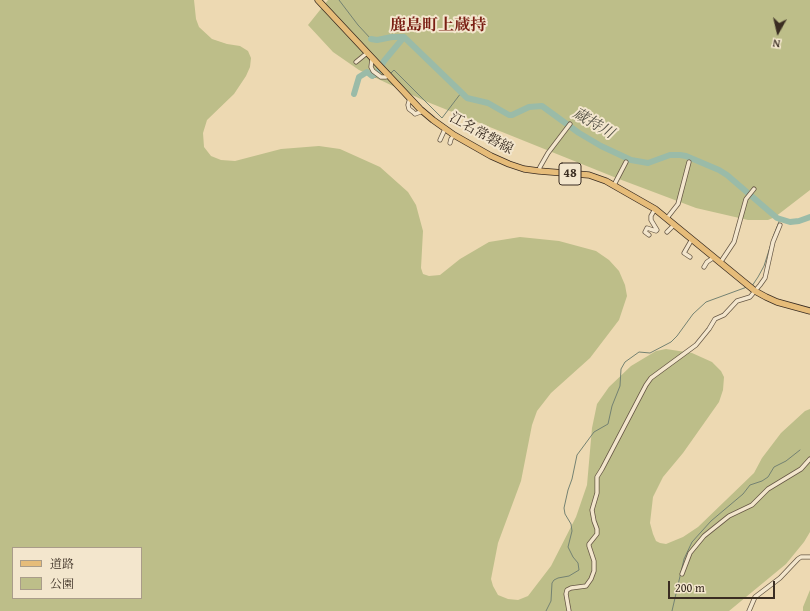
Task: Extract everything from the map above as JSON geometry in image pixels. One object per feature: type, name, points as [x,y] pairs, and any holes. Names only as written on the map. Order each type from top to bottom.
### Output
[{"type":"main road","name":"江名常磐線","points":[[318,0],[380,68],[423,111],[454,135],[491,156],[524,169],[589,175],[606,181],[655,209],[755,291],[777,302],[810,311]]},
{"type":"street","points":[[356,62],[367,53]]},
{"type":"street","points":[[372,59],[372,67],[375,73],[381,77],[388,76]]},
{"type":"street","points":[[539,171],[542,162],[570,124]]},
{"type":"street","points":[[440,140],[445,129]]},
{"type":"street","points":[[450,143],[454,135]]},
{"type":"street","points":[[614,185],[626,162]]},
{"type":"street","points":[[667,218],[678,204],[689,162]]},
{"type":"street","points":[[720,262],[734,242],[746,199],[754,189]]},
{"type":"street","points":[[650,235],[645,232],[648,228],[657,230],[651,218],[655,209]]},
{"type":"street","points":[[667,232],[674,225]]},
{"type":"street","points":[[569,611],[566,594],[567,590],[586,586],[594,571],[594,561],[589,544],[597,534],[592,510],[597,493],[596,477],[602,469],[646,385],[651,378],[696,345],[715,319],[727,313],[737,301],[750,297],[765,278],[780,225]]},
{"type":"street","points":[[690,257],[684,253],[692,239]]},
{"type":"street","points":[[704,267],[707,262],[713,258]]},
{"type":"street","points":[[682,574],[690,553],[704,536],[729,516],[752,505],[768,489],[801,469],[810,459]]},
{"type":"street","points":[[749,611],[756,597],[780,578],[798,559],[810,557]]},
{"type":"green space","points":[[0,0],[194,0],[196,19],[199,27],[212,39],[227,44],[240,46],[248,51],[251,58],[250,67],[246,76],[234,94],[207,120],[203,133],[204,147],[211,156],[221,160],[235,161],[281,149],[319,146],[340,149],[380,167],[408,192],[416,205],[423,231],[421,268],[423,274],[429,276],[440,275],[460,259],[489,242],[520,237],[559,241],[596,251],[609,260],[619,271],[625,285],[627,296],[619,320],[590,358],[551,393],[537,411],[532,425],[521,481],[498,543],[491,579],[498,595],[508,599],[518,600],[528,596],[551,566],[576,517],[587,485],[592,428],[597,404],[609,387],[631,366],[656,351],[666,349],[692,353],[712,362],[721,371],[724,377],[723,390],[719,402],[683,453],[663,477],[653,497],[650,523],[656,541],[660,543],[666,544],[683,537],[698,527],[754,473],[762,458],[781,433],[805,411],[810,409],[810,532],[786,564],[729,611],[0,611]]},
{"type":"green space","points":[[328,0],[810,0],[810,190],[775,217],[768,220],[748,220],[696,208],[619,179],[425,101],[359,70],[333,52],[308,25]]},
{"type":"green space","points":[[810,590],[810,611],[803,611],[803,607]]},
{"type":"waterway","points":[[339,0],[371,39]]},
{"type":"waterway","name":"蔵持川","points":[[371,39],[377,40],[392,37],[404,37],[467,98],[488,103],[509,115],[529,107],[542,106],[579,133],[601,146],[631,160],[648,163],[670,155],[686,156],[727,175],[777,218],[790,222],[799,221],[810,217]]},
{"type":"waterway","points":[[354,94],[359,77],[367,72],[372,76],[378,72],[384,61],[404,37]]},
{"type":"waterway","points":[[391,73],[394,70],[442,118],[461,93]]},
{"type":"waterway","points":[[372,76],[373,78],[378,76]]},
{"type":"waterway","points":[[773,237],[780,219]]},
{"type":"waterway","points":[[752,286],[764,266],[771,244]]},
{"type":"waterway","points":[[546,611],[551,601],[552,583],[554,580],[569,576],[579,570],[578,563],[568,547],[572,531],[571,524],[565,514],[564,508],[577,455],[594,432],[608,424],[612,406],[620,386],[621,369],[625,362],[639,352],[650,353],[671,342],[693,314],[706,302],[747,287]]},
{"type":"waterway","points":[[672,611],[684,559],[692,542],[711,521],[743,494],[750,485],[762,481],[768,477],[774,467],[786,461],[800,450]]},
{"type":"district","name":"鹿島町上蔵持","points":[[438,26]]}]
